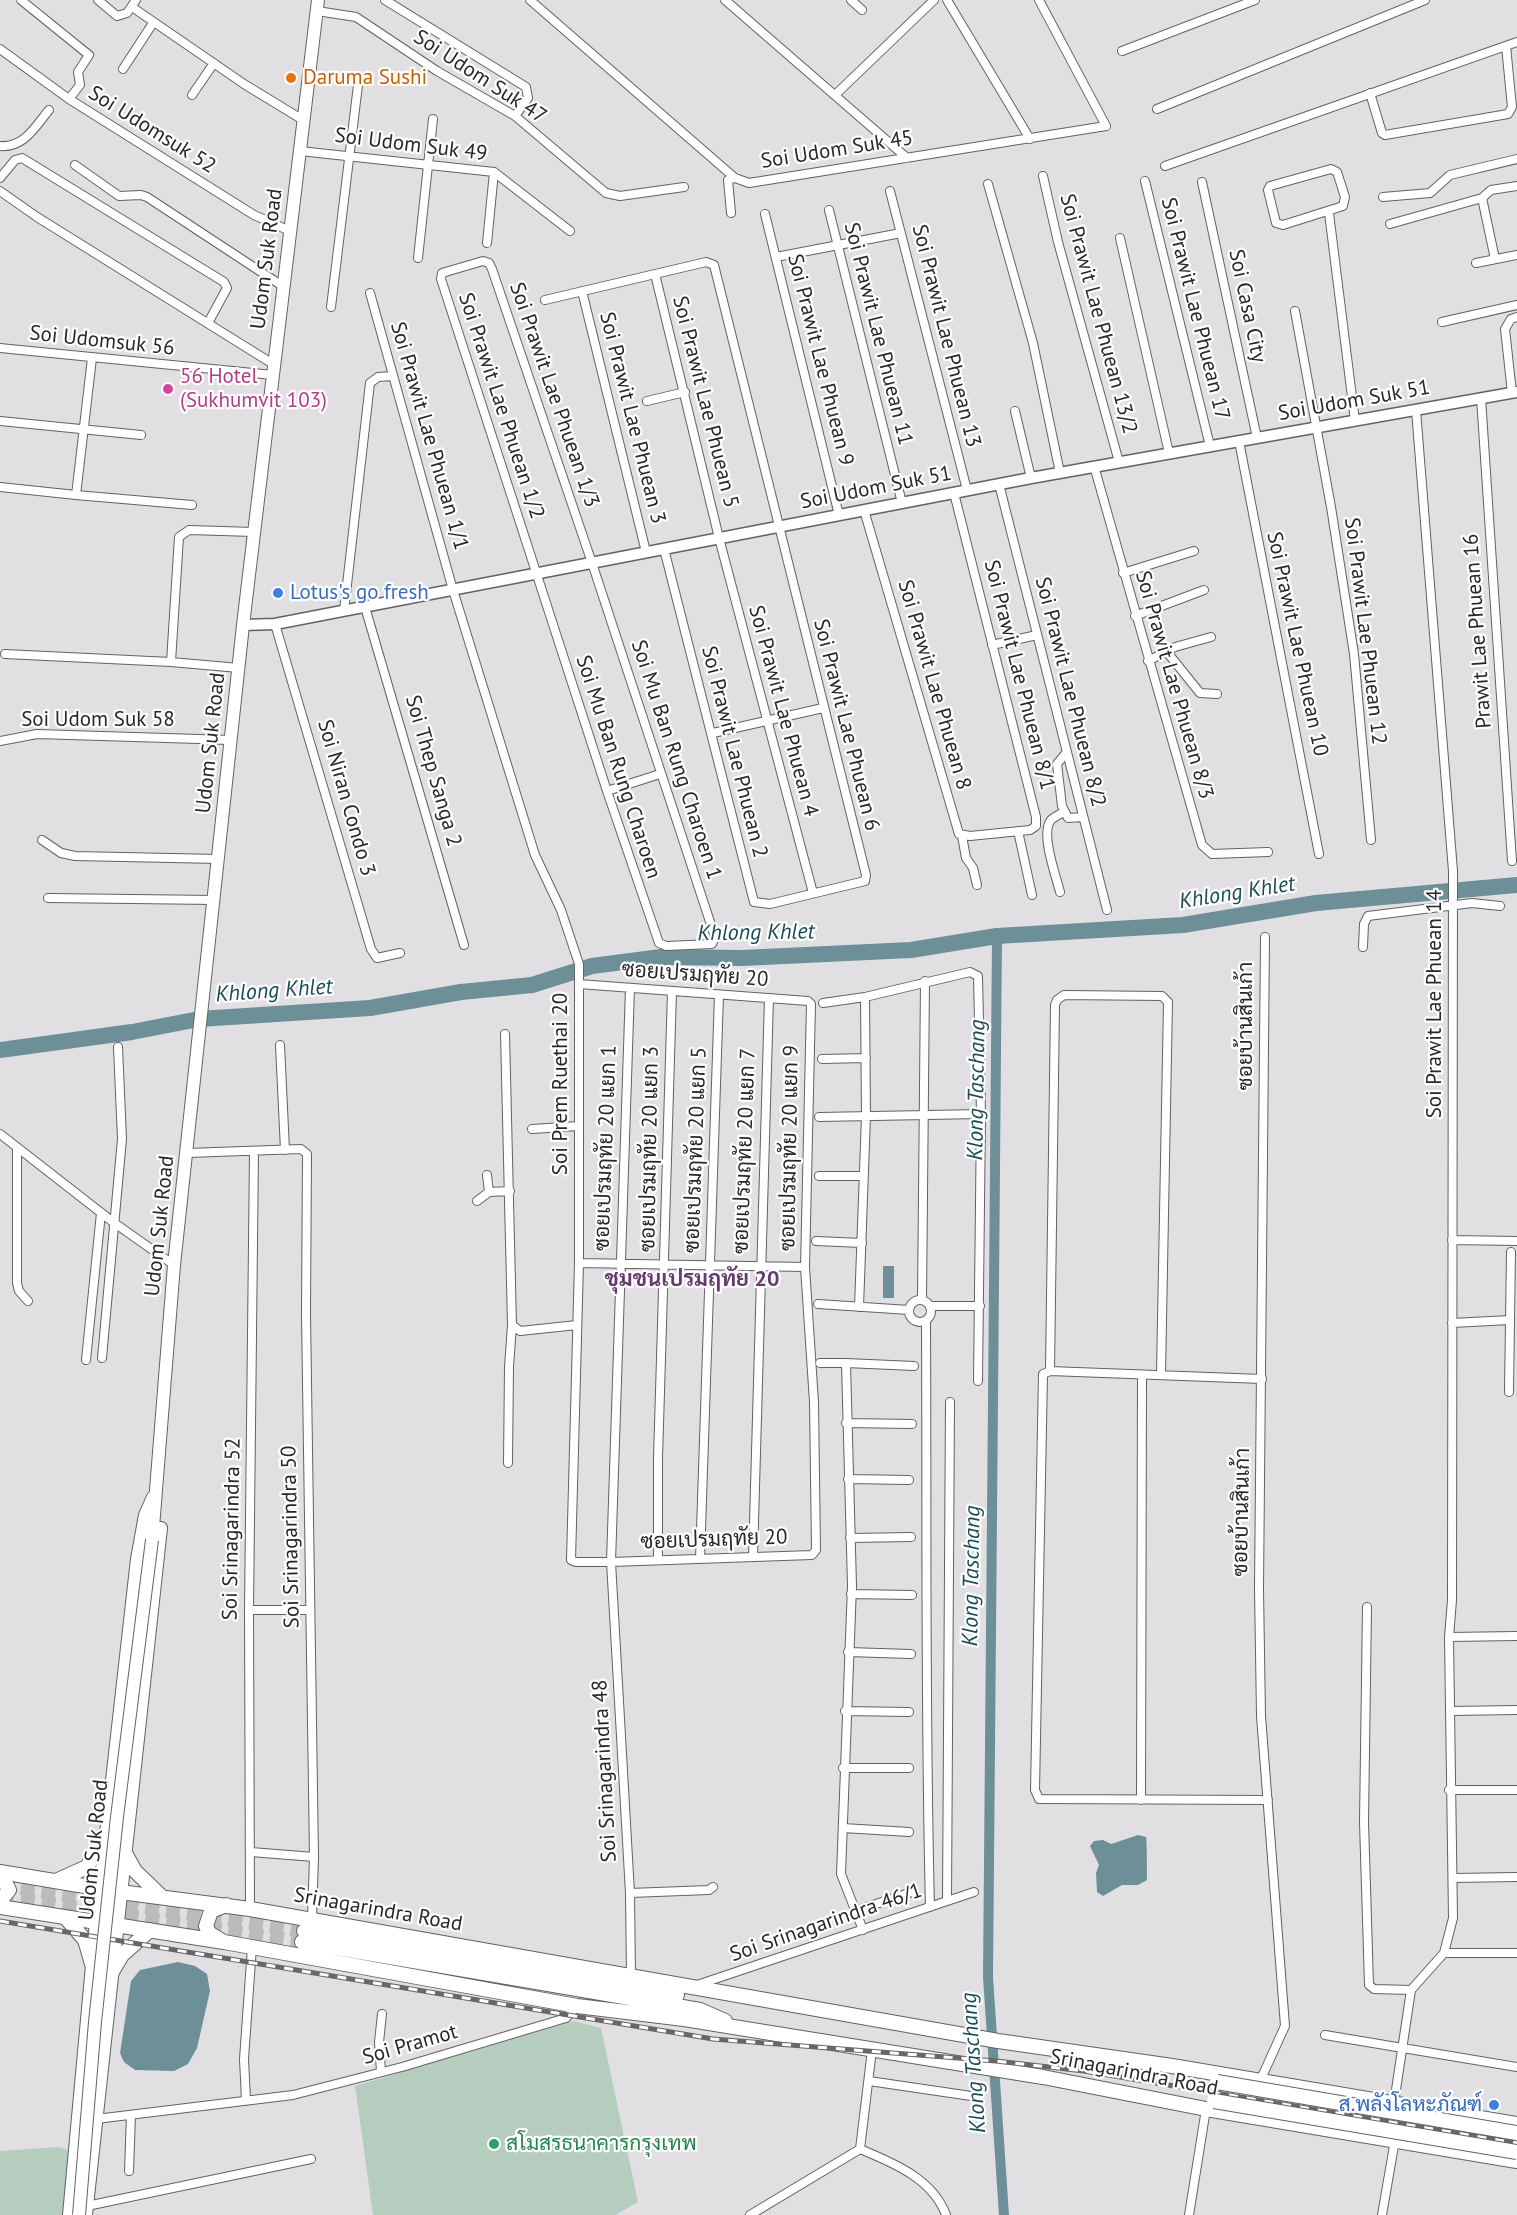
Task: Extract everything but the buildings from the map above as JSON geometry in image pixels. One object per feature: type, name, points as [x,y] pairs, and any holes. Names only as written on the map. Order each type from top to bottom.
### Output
[{"type":"main road","name":"Udom Suk Road","points":[[84,2212],[95,2022],[117,1817],[152,1540],[174,1265],[200,1045],[243,625],[318,5]]},
{"type":"main road","name":"Udom Suk Road","points":[[69,2215],[99,1888],[136,1559],[145,1515],[157,1491]]},
{"type":"main road","name":"Udom Suk Road","points":[[84,2212],[161,1523],[157,1491]]},
{"type":"main road","points":[[115,1754],[122,1765],[127,1765],[134,1756]]},
{"type":"main road","points":[[56,1881],[87,1867],[105,1835]]},
{"type":"main road","points":[[124,1851],[145,1884],[162,1898]]},
{"type":"main road","points":[[0,1872],[9,1890],[0,1901]]},
{"type":"main road","name":"Srinagarindra Road","points":[[0,1872],[120,1892],[226,1905],[312,1919],[998,2042],[1142,2062],[1517,2124]]},
{"type":"main road","points":[[224,1942],[208,1933],[206,1926],[211,1911],[226,1905]]},
{"type":"main road","name":"Srinagarindra Road","points":[[0,1907],[224,1942],[577,2006],[743,2028],[1043,2077],[1108,2083],[1264,2118],[1517,2160]]},
{"type":"main road","points":[[66,1918],[86,1940],[92,1964]]},
{"type":"main road","points":[[112,1972],[122,1955],[150,1930]]},
{"type":"main road","name":"Srinagarindra Road","points":[[743,2028],[700,2010],[303,1937],[700,1999],[747,1998]]},
{"type":"main road","points":[[88,2008],[92,1999],[99,1995],[106,2001],[108,2010]]},
{"type":"main road","points":[[1046,2049],[1217,2082],[1517,2131]]},
{"type":"main road","points":[[1264,2118],[1281,2112],[1285,2103],[1282,2092],[1265,2082]]},
{"type":"main road","points":[[1210,2105],[1517,2152]]},
{"type":"main road","points":[[1517,2131],[1506,2133],[1503,2143],[1506,2151],[1517,2160]]},
{"type":"street","points":[[21,0],[89,55],[78,72],[80,84],[69,99]]},
{"type":"street","points":[[98,0],[117,16],[123,16],[134,3],[153,22],[303,120]]},
{"type":"street","points":[[385,0],[526,87],[528,98],[515,116]]},
{"type":"street","name":"Soi Udom Suk 45","points":[[530,0],[732,179],[748,183],[1107,126],[1039,0]]},
{"type":"street","points":[[725,0],[907,158]]},
{"type":"street","points":[[851,0],[862,10]]},
{"type":"street","points":[[835,95],[934,0]]},
{"type":"street","points":[[947,0],[1029,138]]},
{"type":"street","points":[[1122,51],[1255,0]]},
{"type":"street","points":[[1157,109],[1425,0]]},
{"type":"street","name":"Soi Udom Suk 47","points":[[318,5],[356,17],[437,71],[515,116],[606,193],[620,195],[684,187]]},
{"type":"street","points":[[123,69],[153,22]]},
{"type":"street","points":[[1165,166],[1517,42]]},
{"type":"street","points":[[1370,93],[1382,133],[1385,135],[1508,114],[1512,107],[1506,46]]},
{"type":"street","name":"Soi Udomsuk 52","points":[[0,49],[69,99],[254,215],[290,231]]},
{"type":"street","points":[[192,95],[214,63]]},
{"type":"street","points":[[331,307],[358,85]]},
{"type":"street","points":[[0,146],[10,147],[22,141],[50,110]]},
{"type":"street","points":[[418,258],[433,118]]},
{"type":"street","name":"Soi Udom Suk 49","points":[[300,151],[494,172],[570,231]]},
{"type":"street","points":[[0,178],[15,160],[22,158],[224,282],[227,288],[208,323]]},
{"type":"street","points":[[1383,198],[1430,193],[1450,175],[1517,159]]},
{"type":"street","points":[[75,165],[119,196],[147,197],[284,287]]},
{"type":"street","points":[[1334,169],[1337,172],[1345,200],[1340,208],[1329,213],[1278,224],[1275,221],[1269,188],[1273,183],[1334,169]]},
{"type":"street","points":[[487,243],[494,172]]},
{"type":"street","name":"Soi Prawit Lae Phuean 13/2","points":[[1043,176],[1058,242],[1119,462]]},
{"type":"street","points":[[731,213],[732,179]]},
{"type":"street","name":"Soi Prawit Lae Phuean 17","points":[[1145,181],[1210,446]]},
{"type":"street","name":"Soi Casa City","points":[[1202,182],[1257,438]]},
{"type":"street","points":[[988,184],[1033,343],[1060,472]]},
{"type":"street","points":[[1390,224],[1482,198],[1491,190],[1517,186]]},
{"type":"street","points":[[0,191],[37,217],[208,323],[273,370]]},
{"type":"street","name":"Soi Prawit Lae Phuean 13","points":[[890,191],[967,490]]},
{"type":"street","points":[[1482,198],[1495,259]]},
{"type":"street","name":"Soi Prawit Lae Phuean 11","points":[[829,210],[902,503]]},
{"type":"street","points":[[1329,213],[1355,421]]},
{"type":"street","name":"Soi Prawit Lae Phuean 9","points":[[765,214],[839,515]]},
{"type":"street","points":[[776,257],[901,233]]},
{"type":"street","points":[[1120,238],[1169,453]]},
{"type":"street","points":[[1476,263],[1517,255]]},
{"type":"street","name":"Soi Prawit Lae Phuean 1/3","points":[[465,265],[483,261],[489,263],[592,563]]},
{"type":"street","name":"Soi Prawit Lae Phuean 6","points":[[655,274],[706,262],[714,265],[777,527],[866,879],[858,884],[813,893]]},
{"type":"street","name":"Soi Prawit Lae Phuean 1/2","points":[[465,265],[447,270],[442,273],[441,279],[536,574]]},
{"type":"street","points":[[545,300],[655,274]]},
{"type":"street","name":"Soi Prawit Lae Phuean 5","points":[[655,274],[686,392],[719,538]]},
{"type":"street","name":"Soi Prawit Lae Phuean 3","points":[[582,291],[646,552]]},
{"type":"street","name":"Soi Prawit Lae Phuean 1/1","points":[[370,293],[453,590]]},
{"type":"street","points":[[1442,322],[1517,305]]},
{"type":"street","name":"Soi Prawit Lae Phuean 12","points":[[1295,311],[1354,654],[1371,840]]},
{"type":"street","points":[[1514,392],[1505,328],[1511,319],[1517,317]]},
{"type":"street","name":"Soi Udomsuk 56","points":[[0,348],[92,358],[273,370]]},
{"type":"street","points":[[76,495],[92,358]]},
{"type":"street","points":[[344,611],[370,383],[378,377],[393,376]]},
{"type":"street","points":[[647,401],[686,392]]},
{"type":"street","name":"Soi Udom Suk 51","points":[[243,625],[275,624],[1060,472],[1514,392]]},
{"type":"street","name":"Prawit Lae Phuean 16","points":[[1481,398],[1512,861]]},
{"type":"street","name":"Soi Prawit Lae Phuean 14","points":[[1416,410],[1453,871],[1452,1600],[1449,1636],[1449,1790],[1453,1918],[1444,1953]]},
{"type":"street","points":[[1015,411],[1031,478]]},
{"type":"street","points":[[0,421],[141,435]]},
{"type":"street","name":"Soi Prawit Lae Phuean 10","points":[[1239,441],[1319,854]]},
{"type":"street","name":"Soi Prawit Lae Phuean 8/3","points":[[1094,466],[1148,661],[1205,850],[1216,854],[1268,852]]},
{"type":"street","name":"Soi Prawit Lae Phuean 8/2","points":[[999,484],[1107,910]]},
{"type":"street","points":[[0,487],[192,505]]},
{"type":"street","name":"Soi Prawit Lae Phuean 8/1","points":[[954,493],[1036,817],[1036,826],[1030,830],[1018,831]]},
{"type":"street","name":"Soi Prawit Lae Phuean 8","points":[[864,510],[959,834],[962,836],[966,858],[973,868],[977,885]]},
{"type":"street","points":[[171,662],[179,537],[189,530],[254,532]]},
{"type":"street","name":"Soi Prawit Lae Phuean 4","points":[[719,538],[813,893]]},
{"type":"street","name":"Soi Prawit Lae Phuean 2","points":[[663,549],[754,902],[756,905],[770,904],[813,893]]},
{"type":"street","points":[[1123,573],[1194,551]]},
{"type":"street","name":"Soi Mu Ban Rung Charoen 1","points":[[592,563],[715,936],[712,944],[687,945]]},
{"type":"street","name":"Soi Mu Ban Rung Charoen","points":[[536,574],[659,943],[687,945]]},
{"type":"street","name":"Soi Prem Ruethai 20","points":[[453,590],[535,855],[561,910],[581,973],[578,1126],[579,1263],[570,1558],[576,1562],[610,1562]]},
{"type":"street","points":[[1136,616],[1204,590]]},
{"type":"street","name":"Soi Thep Sanga 2","points":[[365,607],[464,945]]},
{"type":"street","name":"Soi Niran Condo 3","points":[[275,624],[371,949],[377,958],[399,953]]},
{"type":"street","points":[[992,645],[1037,635]]},
{"type":"street","points":[[1148,661],[1211,637]]},
{"type":"street","points":[[1167,652],[1200,693],[1217,694]]},
{"type":"street","points":[[5,654],[171,662],[239,668]]},
{"type":"street","points":[[712,733],[823,708]]},
{"type":"street","name":"Soi Udom Suk 58","points":[[0,741],[37,734],[231,740]]},
{"type":"street","points":[[1066,753],[1057,764],[1064,812],[1072,820],[1083,817]]},
{"type":"street","points":[[607,791],[660,774]]},
{"type":"street","points":[[1060,892],[1047,843],[1047,830],[1050,821],[1064,812]]},
{"type":"street","points":[[962,836],[1018,831],[1032,895]]},
{"type":"street","points":[[42,840],[61,853],[75,856],[219,859]]},
{"type":"street","points":[[48,898],[215,900]]},
{"type":"street","points":[[1363,947],[1364,924],[1368,916],[1453,905],[1482,903],[1500,906]]},
{"type":"street","name":"ซอยบ้านสินเก้า","points":[[1265,937],[1259,1589],[1261,1716],[1285,2026],[1265,2082]]},
{"type":"street","points":[[822,1003],[865,997],[970,972],[978,976],[981,1114],[978,1381]]},
{"type":"street","points":[[921,1300],[925,981]]},
{"type":"street","name":"ซอยเปรมฤทัย 20","points":[[579,984],[807,1001]]},
{"type":"street","name":"ซอยเปรมฤทัย 20 แยก 1","points":[[610,1562],[630,988]]},
{"type":"street","name":"ซอยเปรมฤทัย 20 แยก 3","points":[[658,1560],[658,1458],[672,991]]},
{"type":"street","name":"ซอยเปรมฤทัย 20 แยก 5","points":[[700,1559],[719,995]]},
{"type":"street","points":[[1050,1371],[1055,1005],[1057,1000],[1064,995],[1162,996],[1168,1002],[1161,1374]]},
{"type":"street","points":[[860,1307],[862,1176],[866,1116],[865,997]]},
{"type":"street","name":"ซอยเปรมฤทัย 20 แยก 7","points":[[753,1557],[759,1266],[768,998]]},
{"type":"street","name":"ซอยเปรมฤทัย 20 แยก 9","points":[[807,1001],[812,1006],[805,1267],[814,1402],[816,1550]]},
{"type":"street","points":[[505,1034],[512,1325],[508,1463]]},
{"type":"street","points":[[187,1153],[285,1150],[280,1045]]},
{"type":"street","points":[[102,1358],[122,1139],[118,1047]]},
{"type":"street","points":[[822,1059],[866,1058]]},
{"type":"street","points":[[819,1117],[981,1114]]},
{"type":"street","points":[[532,1129],[578,1126]]},
{"type":"street","points":[[0,1134],[101,1213],[174,1265]]},
{"type":"street","points":[[17,1148],[17,1283],[19,1291],[28,1301]]},
{"type":"street","name":"Soi Srinagarindra 50","points":[[285,1150],[301,1149],[307,1154],[306,1314],[314,1857],[312,1919]]},
{"type":"street","name":"Soi Srinagarindra 52","points":[[250,1909],[249,1610],[254,1151]]},
{"type":"street","points":[[486,1175],[489,1192]]},
{"type":"street","points":[[819,1176],[862,1176]]},
{"type":"street","points":[[477,1201],[489,1192],[510,1191]]},
{"type":"street","points":[[86,1360],[101,1213]]},
{"type":"street","points":[[1452,1240],[1517,1241]]},
{"type":"street","points":[[816,1241],[862,1243]]},
{"type":"street","points":[[1509,1392],[1511,1252]]},
{"type":"street","points":[[579,1263],[805,1267]]},
{"type":"street","points":[[909,1310],[916,1301],[921,1300],[931,1306],[980,1306]]},
{"type":"street","points":[[818,1304],[909,1310]]},
{"type":"street","points":[[930,1907],[926,1764],[928,1585],[926,1322],[931,1315],[931,1306]]},
{"type":"street","points":[[909,1310],[914,1321],[926,1322]]},
{"type":"street","points":[[1452,1323],[1510,1320]]},
{"type":"street","points":[[512,1325],[520,1331],[577,1325]]},
{"type":"street","points":[[820,1363],[914,1366]]},
{"type":"street","points":[[846,1363],[851,1594],[845,1711],[841,1874],[863,1930]]},
{"type":"street","points":[[1262,1379],[1050,1371],[1043,1374],[1035,1790],[1039,1799],[1268,1800]]},
{"type":"street","points":[[1141,1800],[1142,1375]]},
{"type":"street","points":[[947,1900],[951,1402]]},
{"type":"street","points":[[846,1423],[912,1424]]},
{"type":"street","points":[[848,1479],[909,1480]]},
{"type":"street","points":[[850,1538],[911,1537]]},
{"type":"street","name":"ซอยเปรมฤทัย 20","points":[[610,1562],[812,1555],[816,1550]]},
{"type":"street","name":"Soi Srinagarindra 48","points":[[610,1562],[630,1893],[632,1977]]},
{"type":"street","points":[[851,1594],[912,1595]]},
{"type":"street","points":[[1366,1607],[1364,1822],[1369,1985],[1374,1989],[1411,1993]]},
{"type":"street","points":[[249,1610],[309,1610]]},
{"type":"street","points":[[1449,1636],[1517,1636]]},
{"type":"street","points":[[848,1652],[911,1654]]},
{"type":"street","points":[[1450,1712],[1517,1710]]},
{"type":"street","points":[[845,1711],[909,1712]]},
{"type":"street","points":[[843,1768],[909,1768]]},
{"type":"street","points":[[1449,1790],[1517,1791]]},
{"type":"street","points":[[843,1828],[909,1832]]},
{"type":"street","points":[[251,1852],[314,1857]]},
{"type":"street","points":[[1453,1878],[1517,1877]]},
{"type":"street","points":[[630,1893],[709,1890],[713,1887]]},
{"type":"street","points":[[855,1911],[912,1892]]},
{"type":"street","name":"Soi Srinagarindra 46/1","points":[[688,1988],[974,1892]]},
{"type":"street","points":[[246,2100],[244,2059],[252,1947]]},
{"type":"street","points":[[1382,2215],[1395,2140],[1394,2103],[1411,1993],[1444,1953],[1517,1953]]},
{"type":"street","name":"Soi Pramot","points":[[96,2119],[293,2095],[566,2018],[577,2006]]},
{"type":"street","points":[[381,2072],[382,2014]]},
{"type":"street","points":[[1325,2035],[1517,2067]]},
{"type":"street","points":[[860,2149],[872,2050]]},
{"type":"street","points":[[869,2081],[978,2097]]},
{"type":"street","points":[[1189,2215],[1210,2105]]},
{"type":"street","points":[[129,2171],[131,2115]]},
{"type":"street","points":[[860,2149],[924,2181],[943,2204],[944,2214]]},
{"type":"street","points":[[750,2215],[860,2149]]},
{"type":"street","points":[[84,2212],[311,2159]]},
{"type":"green space","name":"สโมสรธนาคารกรุงเทพ","points":[[574,2021],[601,2028],[638,2202],[615,2215],[373,2215],[355,2086]]},
{"type":"green space","points":[[59,2147],[70,2151],[64,2215],[0,2215],[0,2151]]},
{"type":"water","points":[[883,1266],[894,1266],[894,1298],[883,1298]]},
{"type":"water","points":[[1138,1835],[1146,1837],[1147,1880],[1138,1885],[1122,1885],[1103,1896],[1097,1892],[1096,1873],[1099,1865],[1090,1846],[1094,1841],[1103,1840],[1111,1844]]},
{"type":"water","points":[[178,1962],[195,1966],[207,1974],[210,1991],[197,2048],[188,2064],[174,2071],[135,2070],[124,2062],[120,2053],[131,1981],[140,1970]]},
{"type":"waterway","name":"Khlong Khlet","points":[[0,1050],[132,1032],[199,1019],[370,1008],[461,992],[532,985],[592,966],[661,957],[742,958],[911,950],[997,936],[1183,925],[1316,903],[1517,885]]},
{"type":"waterway","name":"Klong Taschang","points":[[997,936],[988,1977],[1004,2215]]},
{"type":"tunnel","points":[[0,1885],[304,1931]]},
{"type":"tunnel","points":[[0,1896],[302,1942]]},
{"type":"railway","points":[[0,1921],[713,2039],[996,2061],[1084,2071],[1517,2143]]},
{"type":"place","name":"Daruma Sushi","points":[[291,78]]},
{"type":"place","name":"56 Hotel (Sukhumvit 103)","points":[[168,389]]},
{"type":"place","name":"Lotus's go fresh","points":[[278,593]]},
{"type":"place","name":"ส.พลังโลหะภัณฑ์","points":[[1494,2105]]},
{"type":"place","name":"สโมสรธนาคารกรุงเทพ","points":[[494,2144]]},
{"type":"district","name":"ชุมชนเปรมฤทัย 20","points":[[692,1280]]}]
